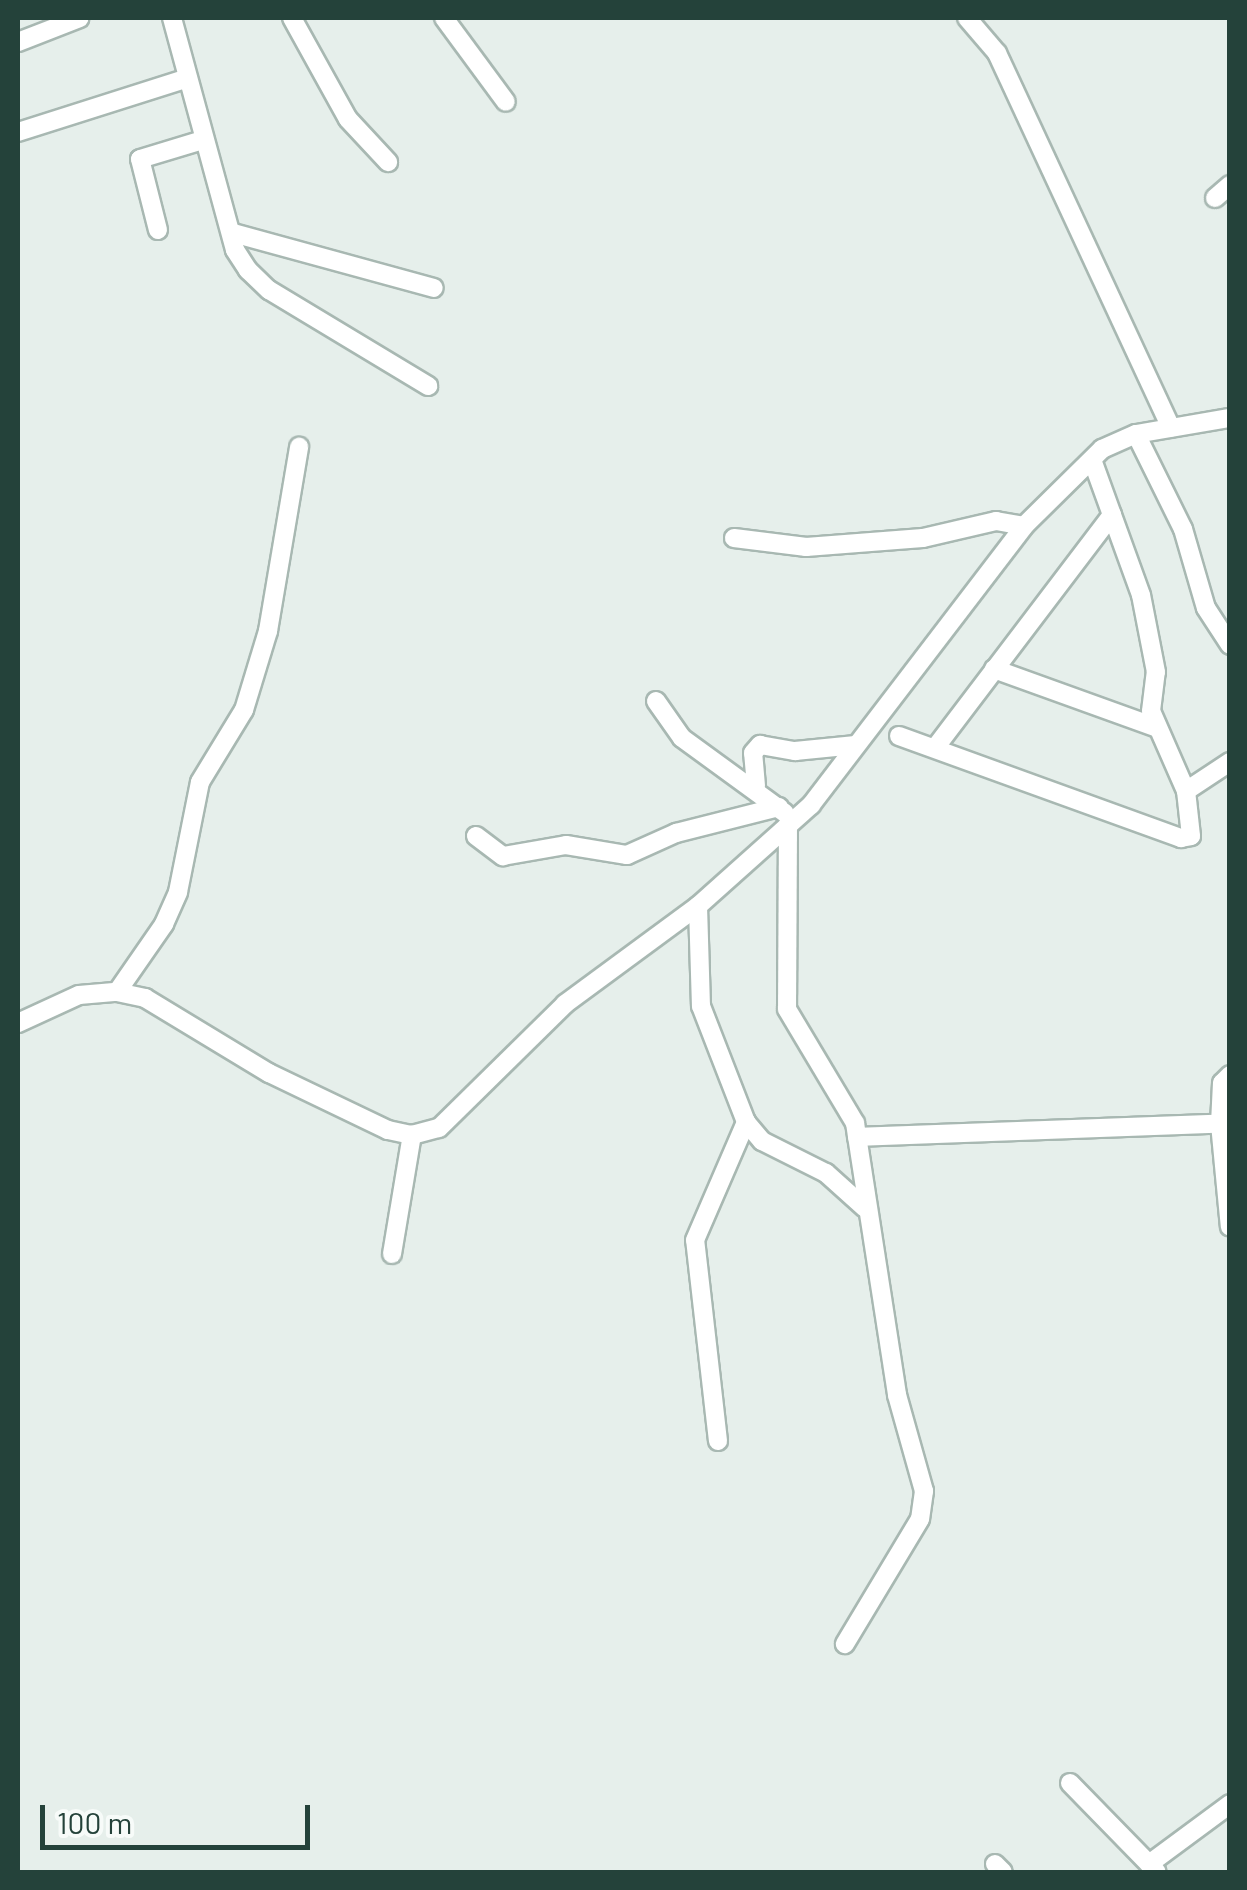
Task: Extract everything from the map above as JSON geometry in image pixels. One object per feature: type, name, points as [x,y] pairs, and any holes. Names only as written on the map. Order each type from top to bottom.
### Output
[{"type":"street","points":[[18,42],[80,18]]},
{"type":"street","points":[[172,18],[235,250],[270,290],[428,386]]},
{"type":"street","points":[[292,18],[348,120],[388,162]]},
{"type":"street","points":[[444,18],[506,102]]},
{"type":"street","points":[[967,18],[997,53],[1171,428]]},
{"type":"street","points":[[18,132],[188,78]]},
{"type":"street","points":[[158,230],[139,160],[203,140]]},
{"type":"street","points":[[1214,198],[1230,186]]},
{"type":"street","points":[[232,234],[434,288]]},
{"type":"street","points":[[18,1023],[61,1000],[117,992],[164,1006],[288,1083],[412,1135],[438,1128],[566,1004],[698,906],[786,817],[856,745],[1024,526],[1092,460],[1136,434],[1230,418]]},
{"type":"street","points":[[1136,434],[1183,529],[1206,608],[1230,645]]},
{"type":"street","points":[[117,992],[164,924],[178,892],[200,782],[244,710],[268,632],[299,446]]},
{"type":"street","points":[[899,736],[1181,838],[1195,828],[1186,791],[1150,711],[1156,672],[1141,594],[1092,460]]},
{"type":"street","points":[[935,748],[1112,516]]},
{"type":"street","points":[[734,538],[806,547],[922,538],[996,521],[1024,526]]},
{"type":"street","points":[[994,669],[1158,728]]},
{"type":"street","points":[[656,702],[682,738],[756,786],[786,817],[787,1009],[857,1137],[897,1395],[924,1491],[920,1519],[845,1644]]},
{"type":"street","points":[[756,786],[753,752],[760,744],[795,751],[856,745]]},
{"type":"street","points":[[1186,791],[1230,762]]},
{"type":"street","points":[[476,836],[500,856],[566,845],[627,855],[676,833],[786,817]]},
{"type":"street","points":[[698,906],[701,1006],[746,1122],[762,1141],[854,1193],[868,1213]]},
{"type":"street","points":[[1230,1075],[1222,1082],[1220,1124],[1230,1227]]},
{"type":"street","points":[[718,1440],[695,1240],[746,1122]]},
{"type":"street","points":[[857,1137],[1220,1124]]},
{"type":"street","points":[[392,1254],[412,1135]]},
{"type":"street","points":[[1070,1784],[1153,1868],[1230,1804]]}]
